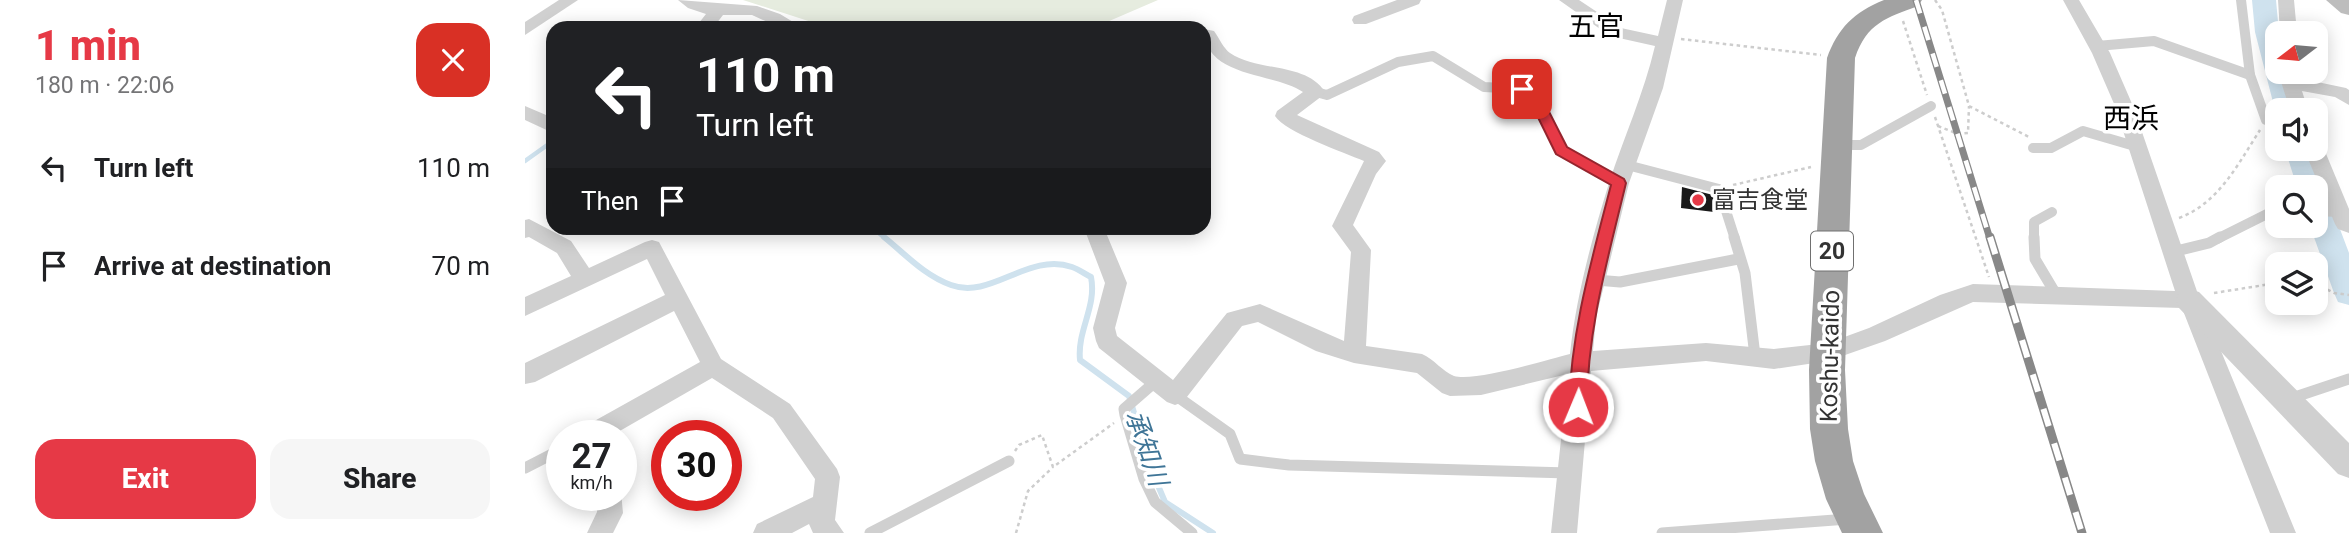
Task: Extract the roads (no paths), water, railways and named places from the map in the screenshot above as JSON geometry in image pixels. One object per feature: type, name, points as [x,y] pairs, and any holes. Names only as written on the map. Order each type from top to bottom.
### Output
[{"type":"highway","name":"Koshu-kaido","points":[[1859,526],[1846,499],[1829,429],[1828,352],[1841,58],[1854,27],[1864,18],[1901,1]]},
{"type":"main road","points":[[2337,0],[2349,8]]},
{"type":"street","points":[[525,30],[570,0]]},
{"type":"street","points":[[686,0],[693,5],[716,11],[754,10],[778,21]]},
{"type":"street","points":[[1360,20],[1413,0]]},
{"type":"street","points":[[1567,0],[1616,32],[1667,40]]},
{"type":"street","points":[[1564,533],[1585,318],[1623,174],[1654,89],[1675,0]]},
{"type":"street","points":[[2071,0],[2097,46],[2124,106],[2188,296],[2283,533]]},
{"type":"street","points":[[2287,0],[2288,21]]},
{"type":"street","points":[[709,21],[716,11]]},
{"type":"street","points":[[525,13],[548,21]]},
{"type":"street","points":[[1211,39],[1223,57],[1264,72],[1296,79],[1316,92],[1284,116],[1311,131],[1373,157],[1376,161],[1368,170],[1342,226],[1361,250],[1354,354]]},
{"type":"street","points":[[2312,84],[2340,92],[2349,99]]},
{"type":"street","points":[[525,112],[546,125]]},
{"type":"street","points":[[2318,161],[2343,222]]},
{"type":"street","points":[[525,230],[529,228],[564,247],[584,278]]},
{"type":"street","points":[[1097,235],[1116,283],[1104,328],[1107,341],[1137,399],[1175,395],[1235,320],[1261,313],[1324,344],[1354,354],[1422,364],[1450,386],[1481,385],[1579,362],[1706,352],[1774,359],[1828,352],[1877,335],[1948,301],[1973,293],[2188,296],[2349,464]]},
{"type":"street","points":[[525,307],[652,248],[713,366],[728,379],[747,387],[778,407],[828,477],[822,525],[831,533]]},
{"type":"street","points":[[525,373],[527,375],[679,298]]},
{"type":"street","points":[[618,420],[713,366]]},
{"type":"street","points":[[766,533],[824,504]]},
{"type":"street","points":[[600,533],[610,511]]},
{"type":"lane","points":[[2241,0],[2250,75],[2265,117]]},
{"type":"lane","points":[[2097,46],[2154,41],[2250,75]]},
{"type":"lane","points":[[1316,92],[1327,95],[1398,62],[1433,56],[1484,87],[1522,89],[1533,94],[1562,150],[1623,174],[1719,189],[1738,259],[1745,273],[1755,356]]},
{"type":"lane","points":[[1835,157],[1931,106]]},
{"type":"lane","points":[[2033,148],[2051,148],[2083,131],[2138,147]]},
{"type":"lane","points":[[2052,212],[2034,222],[2035,259],[2057,296]]},
{"type":"lane","points":[[2172,252],[2209,243],[2265,215]]},
{"type":"lane","points":[[1596,279],[1620,282],[1738,259]]},
{"type":"lane","points":[[2286,400],[2349,379]]},
{"type":"lane","points":[[1175,395],[1230,434],[1240,459],[1289,465],[1570,473]]},
{"type":"lane","points":[[1137,399],[1144,479],[1155,502],[1192,533]]},
{"type":"lane","points":[[525,468],[546,457]]},
{"type":"lane","points":[[870,533],[1009,461]]},
{"type":"lane","points":[[1663,533],[1859,526]]},
{"type":"waterway","name":"承知川","points":[[2264,0],[2267,32],[2285,98]]},
{"type":"waterway","name":"承知川","points":[[525,161],[546,146]]},
{"type":"waterway","name":"承知川","points":[[2303,161],[2307,175]]},
{"type":"waterway","name":"承知川","points":[[881,235],[886,239]]},
{"type":"waterway","name":"承知川","points":[[2328,236],[2349,293]]},
{"type":"waterway","name":"承知川","points":[[884,237],[933,276],[951,285],[966,288],[995,282],[1025,270],[1056,264],[1072,267],[1091,277],[1091,298],[1081,339],[1080,360],[1129,396],[1151,469],[1165,502],[1213,533]]},
{"type":"railway","points":[[1916,0],[1990,239]]},
{"type":"railway","points":[[1990,237],[2082,533]]},
{"type":"place","name":"富吉食堂","points":[[1698,200]]},
{"type":"district","name":"五官","points":[[1596,26]]},
{"type":"district","name":"西浜","points":[[2131,118]]}]
